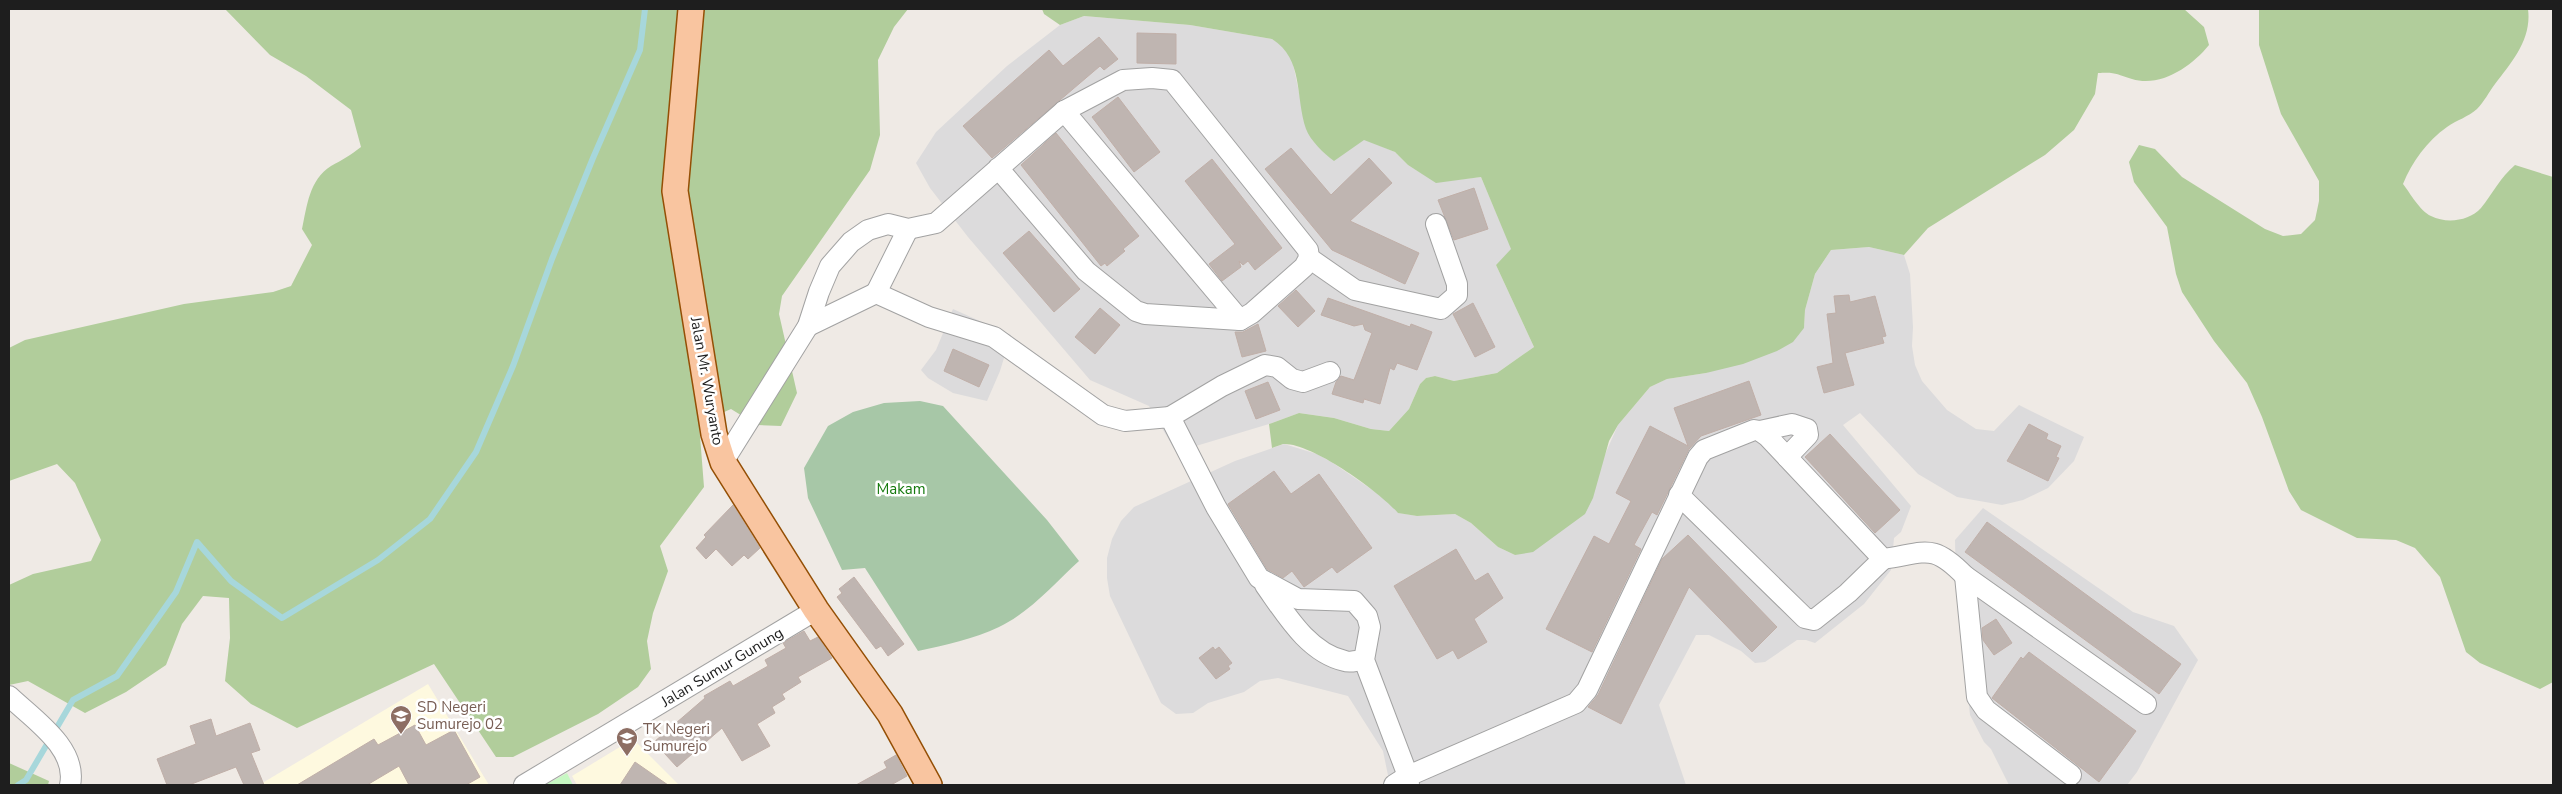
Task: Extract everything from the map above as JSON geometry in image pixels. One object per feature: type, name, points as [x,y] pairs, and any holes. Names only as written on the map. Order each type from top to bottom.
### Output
[{"type":"main road","name":"Jalan Mr. Wuryanto","points":[[691,9],[676,191],[714,434],[723,462],[816,610],[890,714],[930,785]]},
{"type":"street","points":[[723,462],[808,326],[830,266],[851,242],[868,230],[888,224],[908,229],[936,223],[1064,111],[1123,80],[1152,78],[1172,80],[1308,250],[1310,258],[1355,290],[1441,309],[1458,295],[1436,224]]},
{"type":"street","points":[[1064,111],[1240,320]]},
{"type":"street","points":[[998,168],[1086,271],[1136,311],[1145,314],[1240,320],[1252,314],[1304,267],[1310,258]]},
{"type":"street","points":[[808,326],[876,293],[908,229]]},
{"type":"street","points":[[876,293],[929,317],[994,338],[1103,415],[1125,421],[1170,417],[1222,386],[1266,365],[1277,367],[1292,379],[1303,382],[1330,372]]},
{"type":"street","points":[[1170,417],[1216,507],[1259,578],[1287,616],[1308,640],[1323,652],[1346,662],[1364,660]]},
{"type":"street","points":[[1259,578],[1298,599],[1354,601],[1367,616],[1370,627],[1364,660],[1404,782],[1576,702],[1586,690],[1698,457],[1704,450],[1754,430],[1760,431],[1792,424],[1807,429],[1808,435],[1787,457]]},
{"type":"street","points":[[1760,431],[1883,559]]},
{"type":"street","points":[[1680,495],[1805,618],[1814,620],[1848,593],[1883,559],[1933,552],[1950,560],[1965,576],[2146,704]]},
{"type":"street","points":[[1965,576],[1977,697],[1986,710],[2071,775]]},
{"type":"street","name":"Jalan Sumur Gunung","points":[[524,785],[816,610]]},
{"type":"street","points":[[9,696],[63,749],[70,764],[70,785]]},
{"type":"shaded area","points":[[1084,16],[1190,25],[1272,39],[1280,44],[1292,59],[1307,131],[1364,139],[1395,152],[1408,165],[1436,182],[1481,177],[1512,250],[1496,265],[1534,347],[1497,373],[1454,381],[1435,376],[1426,378],[1420,384],[1409,409],[1389,431],[1371,429],[1334,418],[1299,413],[1176,452],[1149,406],[1090,380],[968,237],[930,188],[916,163],[936,132],[1007,66],[1060,25]]},
{"type":"shaded area","points":[[1869,247],[1904,255],[1910,274],[1913,327],[1912,346],[1915,365],[1922,381],[1947,410],[1976,429],[1994,431],[2019,405],[2084,437],[2074,461],[2048,488],[2023,500],[2002,505],[1957,497],[1918,474],[1860,413],[1843,425],[1911,506],[1901,532],[1894,538],[1891,570],[1864,604],[1815,643],[1797,640],[1765,662],[1755,663],[1741,651],[1709,635],[1696,635],[1659,705],[1686,785],[1390,785],[1383,751],[1348,696],[1278,678],[1260,681],[1244,692],[1208,703],[1193,713],[1176,714],[1161,703],[1110,596],[1107,578],[1107,558],[1112,539],[1121,521],[1134,507],[1235,461],[1284,444],[1317,454],[1333,463],[1387,500],[1399,513],[1417,516],[1455,514],[1471,523],[1498,547],[1515,555],[1603,459],[1618,425],[1650,387],[1667,379],[1706,373],[1804,328],[1805,310],[1815,274],[1831,250]]},
{"type":"shaded area","points":[[953,309],[1011,335],[1000,371],[987,401],[953,393],[928,378],[921,370],[936,350]]},
{"type":"shaded area","points":[[1983,508],[2133,612],[2174,626],[2198,660],[2137,772],[2127,785],[2009,785],[1991,749],[1984,742],[1970,715],[1956,580],[1955,540]]},
{"type":"shaded area","name":"SD Negeri Sumurejo 02","points":[[428,684],[489,785],[259,785]]},
{"type":"shaded area","name":"TK Negeri Sumurejo","points":[[633,739],[679,785],[577,785],[572,776]]},
{"type":"green space","points":[[225,9],[908,9],[894,27],[878,60],[880,135],[870,170],[782,296],[779,314],[797,393],[781,426],[757,425],[731,409],[699,423],[704,487],[660,546],[668,571],[653,613],[647,641],[651,669],[638,687],[598,714],[513,757],[496,757],[434,664],[297,728],[251,704],[225,681],[230,638],[229,598],[203,596],[182,624],[166,665],[126,692],[85,713],[28,681],[9,685],[9,585],[33,574],[91,561],[101,540],[75,483],[57,464],[9,481],[9,348],[25,340],[184,304],[273,292],[291,286],[312,245],[302,229],[313,186],[331,166],[361,147],[351,110],[306,76],[270,55]]},
{"type":"green space","points":[[1042,9],[2184,9],[2204,27],[2209,45],[2185,67],[2165,78],[2143,81],[2113,73],[2098,73],[2095,94],[2074,130],[2045,155],[1928,228],[1904,255],[1869,247],[1831,250],[1815,274],[1805,310],[1804,328],[1793,342],[1777,351],[1743,364],[1706,373],[1667,379],[1650,387],[1618,425],[1609,441],[1593,498],[1585,514],[1533,552],[1515,555],[1498,547],[1471,523],[1455,514],[1417,516],[1398,513],[1361,481],[1327,459],[1295,446],[1283,444],[1272,448],[1269,424],[1299,413],[1334,418],[1371,429],[1389,431],[1409,409],[1420,384],[1426,378],[1435,376],[1454,381],[1497,373],[1534,347],[1496,265],[1511,249],[1481,177],[1436,183],[1408,165],[1395,152],[1364,140],[1334,161],[1318,147],[1308,133],[1303,117],[1294,68],[1282,47],[1272,39],[1190,25],[1084,16],[1060,25],[1044,14]]},
{"type":"green space","points":[[2259,9],[2528,9],[2527,30],[2524,40],[2508,67],[2477,109],[2447,127],[2427,145],[2411,168],[2403,184],[2427,214],[2444,220],[2458,220],[2470,216],[2481,208],[2505,175],[2515,165],[2553,177],[2553,682],[2540,689],[2480,663],[2466,652],[2440,577],[2415,548],[2396,540],[2357,538],[2301,510],[2289,491],[2262,417],[2247,383],[2214,341],[2182,292],[2176,274],[2167,227],[2134,182],[2129,162],[2139,145],[2155,149],[2182,177],[2265,229],[2283,236],[2301,234],[2315,220],[2319,201],[2319,181],[2281,114],[2259,45]]},
{"type":"green space","name":"Makam","points":[[920,401],[943,406],[1047,520],[1079,561],[1041,597],[1010,621],[970,638],[918,651],[865,568],[842,570],[808,498],[804,468],[828,426],[853,412],[884,403]]},
{"type":"green space","points":[[9,763],[49,781],[48,785],[9,785]]},
{"type":"green space","points":[[567,773],[573,785],[545,785]]},
{"type":"building","points":[[1137,33],[1176,34],[1176,64],[1137,63]]},
{"type":"building","points":[[1099,37],[1118,59],[1104,70],[1100,66],[992,158],[963,126],[1049,50],[1063,66]]},
{"type":"building","points":[[1118,97],[1160,152],[1134,172],[1092,117]]},
{"type":"building","points":[[1056,133],[1139,236],[1107,266],[1105,263],[1101,266],[1021,165]]},
{"type":"building","points":[[1291,148],[1331,195],[1369,158],[1392,183],[1350,221],[1419,253],[1405,284],[1332,250],[1265,169]]},
{"type":"building","points":[[1212,159],[1282,248],[1255,270],[1248,261],[1243,265],[1239,261],[1241,267],[1222,281],[1209,264],[1235,244],[1185,181]]},
{"type":"building","points":[[1474,188],[1488,229],[1454,240],[1438,200]]},
{"type":"building","points":[[1029,231],[1080,289],[1054,312],[1003,253]]},
{"type":"building","points":[[1296,290],[1315,311],[1298,327],[1278,306]]},
{"type":"building","points":[[1849,295],[1850,302],[1875,296],[1886,336],[1882,337],[1884,343],[1845,353],[1854,385],[1824,393],[1817,367],[1833,363],[1827,314],[1836,313],[1834,296]]},
{"type":"building","points":[[1328,298],[1410,327],[1411,324],[1432,332],[1417,370],[1397,363],[1394,370],[1390,368],[1380,404],[1364,399],[1363,403],[1332,394],[1336,382],[1341,376],[1354,380],[1372,333],[1365,330],[1363,324],[1354,326],[1321,315]]},
{"type":"building","points":[[1473,303],[1495,347],[1475,357],[1453,314]]},
{"type":"building","points":[[1100,308],[1120,325],[1095,354],[1075,337]]},
{"type":"building","points":[[1258,324],[1266,351],[1242,357],[1235,332],[1243,332]]},
{"type":"building","points":[[953,349],[989,365],[979,387],[944,371]]},
{"type":"building","points":[[1749,381],[1761,415],[1701,436],[1689,449],[1657,515],[1652,512],[1634,545],[1641,549],[1592,652],[1546,629],[1594,536],[1609,544],[1631,501],[1616,493],[1650,426],[1688,446],[1674,408]]},
{"type":"building","points":[[1268,382],[1280,410],[1256,419],[1245,391]]},
{"type":"building","points":[[2029,424],[2048,434],[2046,439],[2061,446],[2056,457],[2059,458],[2048,481],[2007,461]]},
{"type":"building","points":[[1830,434],[1900,510],[1875,533],[1805,457]]},
{"type":"building","points":[[1274,471],[1291,494],[1319,474],[1372,548],[1337,573],[1332,567],[1304,587],[1292,571],[1283,578],[1267,569],[1228,504]]},
{"type":"building","points":[[733,505],[760,548],[748,559],[744,555],[732,566],[716,549],[706,559],[696,548],[706,537],[704,535]]},
{"type":"building","points":[[1987,522],[2181,664],[2159,694],[1965,552]]},
{"type":"building","points":[[1688,535],[1777,627],[1752,652],[1689,587],[1621,724],[1588,707],[1598,695],[1662,559]]},
{"type":"building","points":[[1456,549],[1475,581],[1488,573],[1503,598],[1474,619],[1487,642],[1458,659],[1453,650],[1437,659],[1394,586]]},
{"type":"building","points":[[854,577],[904,644],[888,656],[881,646],[876,649],[837,597],[842,593],[839,589]]},
{"type":"building","points":[[1996,619],[2012,643],[1994,655],[1983,640],[1982,628]]},
{"type":"building","points":[[804,631],[810,641],[818,637],[832,658],[798,677],[801,682],[782,694],[785,699],[772,707],[775,713],[757,724],[770,746],[742,761],[722,728],[677,767],[654,742],[705,698],[704,696],[730,681],[733,686],[768,666],[765,660],[786,648],[783,643]]},
{"type":"building","points":[[1213,647],[1215,650],[1219,647],[1232,663],[1228,666],[1230,669],[1216,679],[1199,658]]},
{"type":"building","points":[[2029,652],[2136,731],[2099,782],[1992,698],[2021,657],[2023,659]]},
{"type":"building","points":[[211,719],[216,736],[250,723],[260,750],[251,753],[264,785],[244,785],[236,767],[189,785],[167,785],[157,759],[196,744],[190,726]]},
{"type":"building","points":[[415,725],[426,745],[454,730],[480,777],[466,785],[409,785],[399,766],[367,785],[297,785],[374,739],[378,745]]},
{"type":"building","points":[[896,755],[907,776],[891,785],[856,785],[887,768],[884,762]]},
{"type":"building","points":[[635,762],[668,785],[620,785]]},
{"type":"waterway","points":[[18,785],[26,780],[73,700],[117,676],[176,592],[197,542],[231,581],[282,618],[378,560],[430,519],[476,452],[513,366],[552,259],[640,50],[645,9]]},
{"type":"place","name":"SD Negeri Sumurejo 02","points":[[401,735]]},
{"type":"place","name":"TK Negeri Sumurejo","points":[[627,757]]}]
